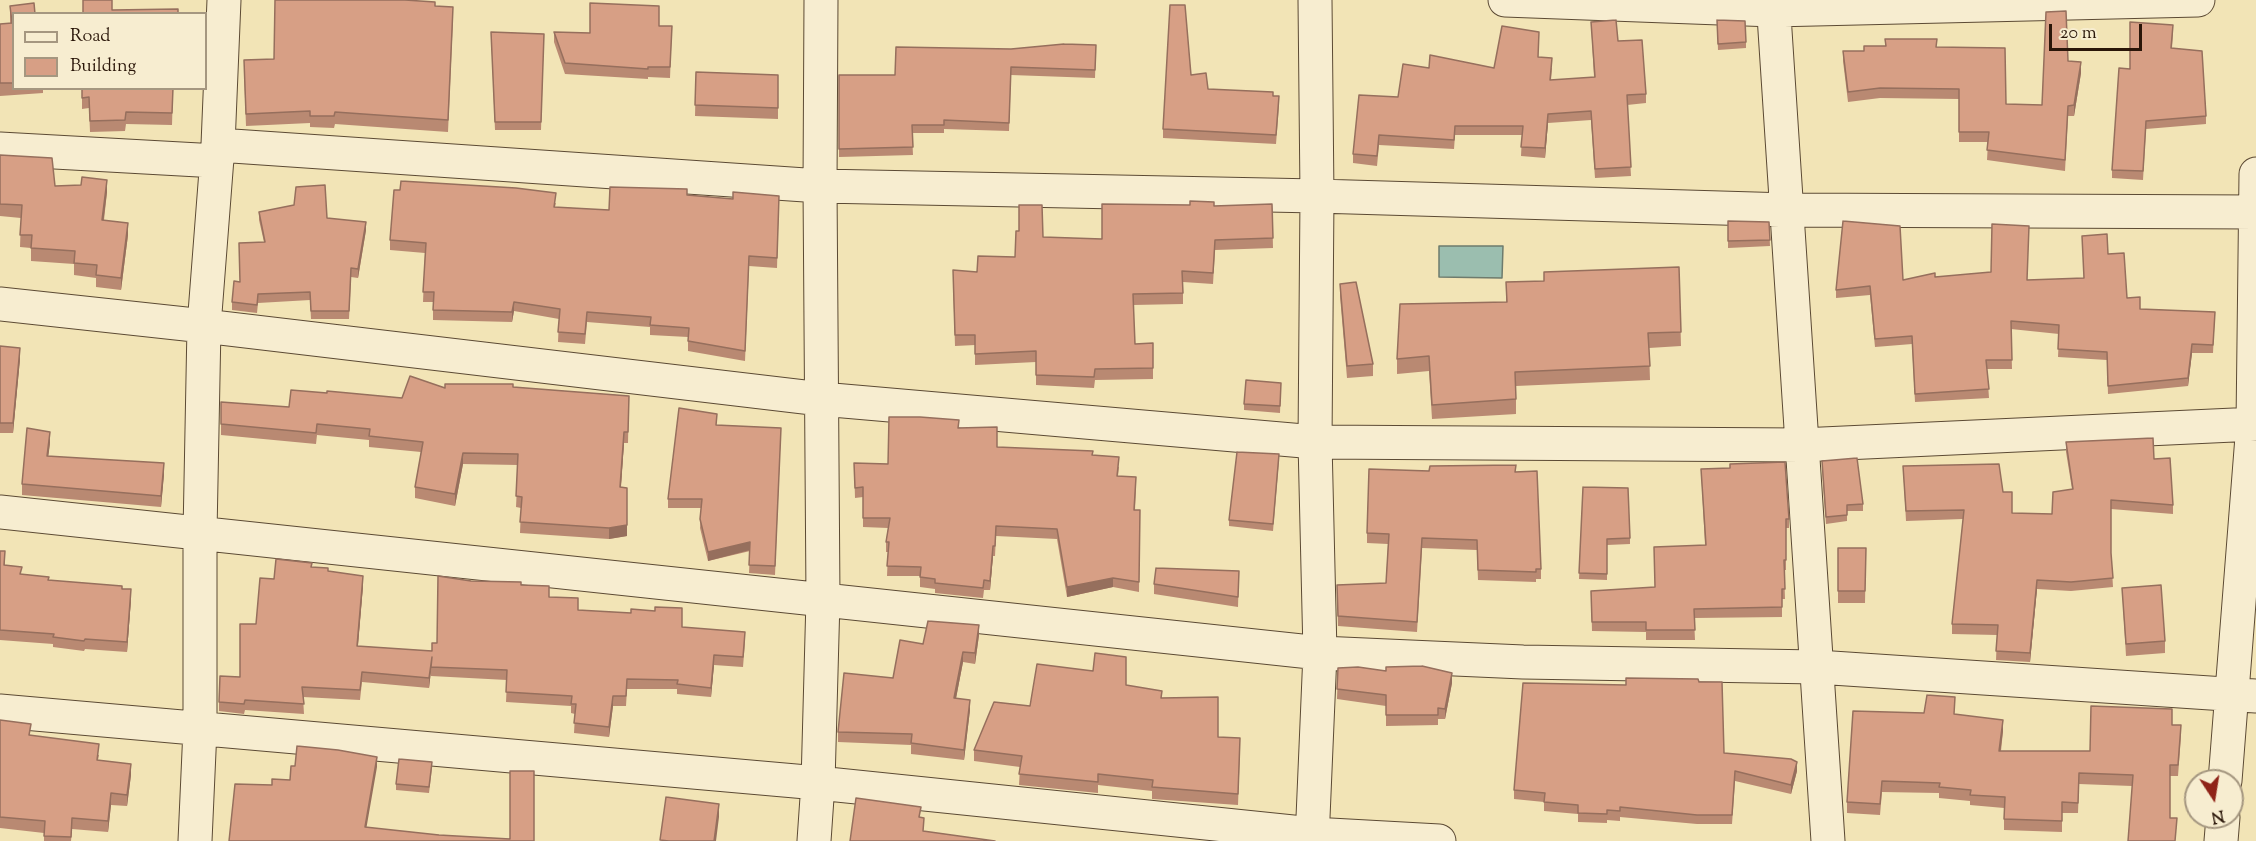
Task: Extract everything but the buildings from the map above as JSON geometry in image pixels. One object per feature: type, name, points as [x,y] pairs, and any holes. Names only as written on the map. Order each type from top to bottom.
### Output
[{"type":"street","points":[[195,841],[200,729],[200,533],[204,326],[218,153],[224,0]]},
{"type":"street","points":[[814,841],[818,783],[822,599],[821,0]]},
{"type":"street","points":[[1312,837],[1320,653],[1315,442],[1317,196],[1315,0]]},
{"type":"street","points":[[1505,0],[1773,5],[2198,0]]},
{"type":"street","points":[[1773,5],[1828,841]]},
{"type":"street","points":[[0,149],[218,153],[820,186],[1317,196],[1788,210],[2255,212]]},
{"type":"street","points":[[2228,769],[2244,695],[2254,424],[2256,174]]},
{"type":"street","points":[[0,304],[821,399],[1315,442],[1801,445],[2254,424]]},
{"type":"street","points":[[0,512],[1320,653],[1523,662],[1817,667],[2244,695]]},
{"type":"street","points":[[0,711],[818,783],[1312,837],[1439,841]]},
{"type":"shaded area","points":[[1439,246],[1503,246],[1502,278],[1439,277]]}]
